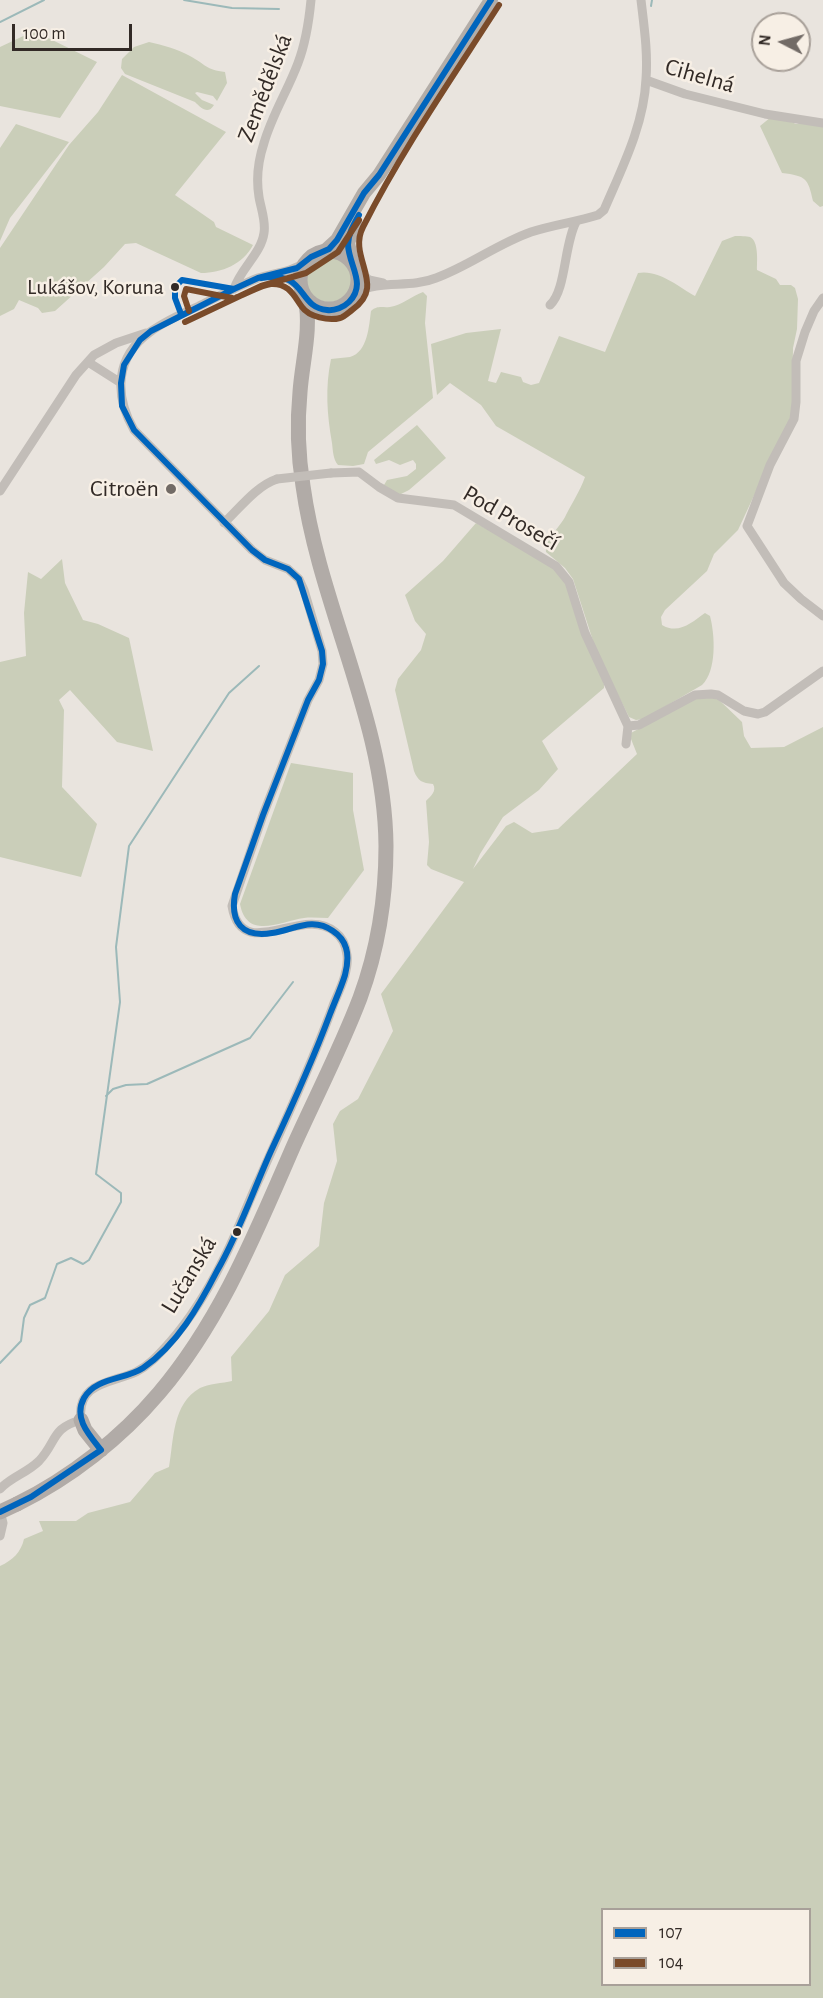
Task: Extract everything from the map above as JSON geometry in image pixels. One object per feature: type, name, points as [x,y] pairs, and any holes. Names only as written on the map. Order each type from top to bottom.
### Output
[{"type":"main road","points":[[0,1511],[31,1497],[101,1450],[158,1395],[207,1328],[260,1223],[360,997],[379,926],[385,867],[384,808],[372,744],[308,515],[299,441],[300,392],[307,318],[300,274],[306,262],[318,253],[325,251],[340,253],[354,265],[359,282],[356,293],[345,305],[322,315],[314,327],[303,362]]},
{"type":"main road","points":[[303,293],[316,307],[330,310]]},
{"type":"main road","points":[[81,1420],[85,1430],[101,1450]]},
{"type":"street","name":"Zemědělská","points":[[234,289],[237,279],[261,244],[264,234],[265,225],[257,180],[259,161],[264,140],[299,61],[307,36],[311,0]]},
{"type":"street","points":[[391,285],[369,280],[354,265],[348,243],[352,228],[379,176],[492,0]]},
{"type":"street","name":"Cihelná","points":[[641,0],[646,80],[765,114],[823,123]]},
{"type":"street","points":[[356,293],[370,287],[406,285],[435,279],[532,232],[598,215],[604,210],[627,160],[639,120],[646,80]]},
{"type":"street","points":[[325,251],[337,240],[364,194],[379,176]]},
{"type":"street","points":[[550,305],[559,291],[568,246],[576,222]]},
{"type":"street","points":[[0,491],[76,375],[94,355],[116,343],[151,331],[234,289],[293,269],[306,262]]},
{"type":"street","points":[[270,275],[287,278],[303,293]]},
{"type":"street","points":[[823,298],[814,311],[805,332],[796,361],[794,419],[770,465],[747,526],[784,583],[823,616]]},
{"type":"street","points":[[151,331],[140,340],[124,365],[121,383],[122,406],[134,430],[224,524]]},
{"type":"street","points":[[88,362],[121,383]]},
{"type":"street","name":"Pod Prosečí","points":[[224,524],[269,482],[331,473],[358,472],[398,498],[454,505],[556,566],[569,582],[585,633],[628,726]]},
{"type":"street","name":"Lučanská","points":[[81,1420],[81,1406],[89,1391],[104,1382],[137,1371],[153,1360],[191,1315],[206,1292],[236,1233],[300,1087],[344,976],[347,955],[345,947],[342,939],[330,928],[313,922],[271,933],[254,933],[240,928],[234,918],[232,906],[235,894],[296,730],[319,680],[323,664],[322,651],[304,590],[294,574],[288,569],[265,560],[224,524]]},
{"type":"street","points":[[626,744],[628,726],[639,725],[694,695],[718,695],[749,713],[765,712],[823,671]]},
{"type":"street","points":[[0,1489],[38,1462],[60,1429],[81,1420]]},
{"type":"street","points":[[0,1511],[3,1523],[0,1536]]},
{"type":"green space","points":[[34,31],[97,62],[60,118],[0,106],[0,47]]},
{"type":"green space","points":[[149,42],[180,51],[210,68],[225,72],[227,83],[217,101],[213,96],[195,93],[202,100],[214,105],[212,108],[204,110],[195,102],[125,74],[121,68],[122,59],[134,47]]},
{"type":"green space","points":[[122,75],[226,132],[175,195],[214,222],[216,227],[253,245],[244,257],[231,266],[201,273],[136,243],[125,244],[104,267],[55,311],[42,313],[38,308],[19,300],[14,309],[0,316],[0,248],[69,145],[98,112]]},
{"type":"green space","points":[[771,117],[796,124],[806,122],[823,126],[823,206],[820,207],[813,201],[805,180],[796,175],[782,173],[760,126]]},
{"type":"green space","points":[[16,124],[69,142],[10,218],[0,241],[0,148]]},
{"type":"green space","points":[[735,236],[753,239],[757,252],[757,270],[776,279],[780,285],[791,285],[795,288],[798,299],[797,329],[793,348],[792,414],[738,530],[714,554],[707,571],[665,610],[661,617],[662,625],[674,629],[685,626],[705,613],[710,616],[714,652],[707,679],[702,685],[644,719],[636,720],[629,717],[597,653],[573,579],[565,568],[546,552],[548,542],[563,520],[585,477],[496,426],[481,405],[450,383],[437,395],[431,344],[466,333],[501,329],[488,381],[496,383],[501,372],[521,377],[523,382],[531,385],[539,383],[559,336],[605,352],[638,273],[646,272],[661,276],[695,296],[722,241]]},
{"type":"green space","points":[[329,256],[345,263],[352,279],[345,295],[329,302],[313,295],[306,279],[313,263]]},
{"type":"green space","points":[[423,292],[427,296],[425,323],[433,398],[368,452],[364,464],[338,465],[334,455],[328,411],[327,391],[331,359],[350,357],[361,350],[373,309],[394,306]]},
{"type":"green space","points":[[417,425],[446,458],[409,490],[399,495],[384,485],[387,480],[407,476],[416,469],[416,464],[413,460],[400,465],[389,460],[376,464],[374,460]]},
{"type":"green space","points":[[476,523],[548,562],[567,584],[604,684],[604,688],[542,741],[558,769],[539,790],[503,817],[473,869],[506,826],[514,822],[532,833],[558,829],[637,754],[629,734],[696,698],[716,697],[742,722],[744,736],[751,748],[784,747],[823,727],[823,1998],[0,1998],[0,1566],[16,1555],[24,1539],[43,1531],[39,1521],[76,1521],[88,1513],[130,1502],[155,1473],[169,1467],[176,1423],[184,1403],[200,1388],[232,1381],[231,1357],[269,1311],[285,1275],[319,1246],[324,1203],[337,1161],[333,1124],[340,1111],[358,1099],[393,1031],[381,994],[464,882],[431,869],[427,865],[429,842],[426,801],[433,793],[434,787],[433,784],[421,781],[414,771],[395,690],[398,679],[421,650],[426,634],[415,621],[405,595],[443,561]]},
{"type":"green space","points":[[62,559],[65,583],[83,620],[129,638],[153,751],[117,742],[70,690],[59,700],[64,710],[62,787],[97,824],[81,877],[0,857],[0,662],[26,656],[24,613],[28,572],[41,579]]},
{"type":"green space","points":[[291,763],[353,773],[353,810],[364,870],[328,918],[307,918],[275,925],[257,925],[250,922],[244,915],[240,904]]},
{"type":"waterway","points":[[0,22],[44,0]]},
{"type":"waterway","points":[[184,0],[232,8],[279,9]]},
{"type":"waterway","points":[[651,6],[652,0]]},
{"type":"waterway","points":[[0,1363],[21,1341],[24,1318],[30,1305],[45,1298],[57,1264],[71,1258],[83,1264],[89,1260],[121,1202],[121,1193],[96,1174],[120,1002],[116,947],[129,846],[229,693],[259,666]]},
{"type":"waterway","points":[[106,1096],[113,1089],[126,1085],[147,1084],[250,1038],[293,982]]},
{"type":"transit line","name":"107","points":[[101,1450],[87,1432],[81,1419],[80,1412],[84,1398],[89,1391],[103,1382],[136,1372],[155,1359],[177,1336],[195,1311],[232,1242],[302,1083],[342,985],[348,958],[343,941],[325,927],[310,924],[272,933],[253,933],[240,926],[234,913],[235,894],[263,815],[308,700],[319,680],[323,664],[322,651],[299,579],[288,569],[265,560],[252,550],[134,430],[122,406],[121,383],[124,365],[140,340],[151,331],[258,278],[297,268],[311,257],[329,249],[491,0]]},
{"type":"transit line","name":"104","points":[[237,297],[263,286],[277,284],[287,288],[309,313],[330,319],[343,317],[362,301],[367,291],[359,238],[363,227],[411,142],[499,5]]},
{"type":"transit line","name":"107","points":[[261,278],[287,279],[310,303],[317,307],[330,310],[345,306],[357,288],[348,241],[359,215]]},
{"type":"transit line","name":"104","points":[[185,322],[261,286],[306,273],[338,252],[359,220]]},
{"type":"transit line","name":"107","points":[[181,314],[175,298],[175,287],[182,280],[234,289]]},
{"type":"transit line","name":"104","points":[[189,311],[184,296],[186,289],[232,298]]},
{"type":"transit line","name":"107","points":[[0,1512],[31,1497],[101,1450]]},
{"type":"place","name":"Lukášov, Koruna","points":[[175,287]]},
{"type":"place","name":"Citroën","points":[[171,489]]}]
